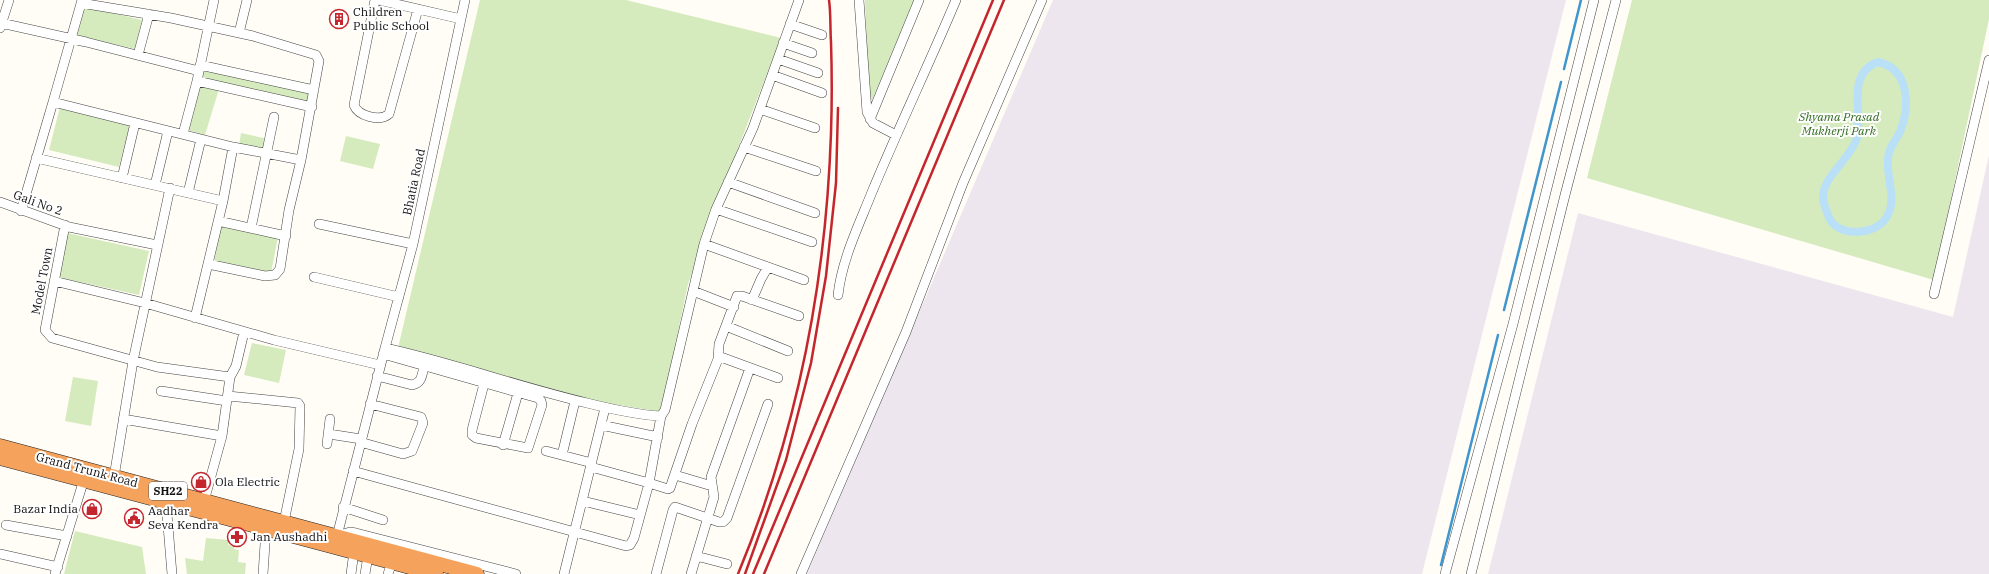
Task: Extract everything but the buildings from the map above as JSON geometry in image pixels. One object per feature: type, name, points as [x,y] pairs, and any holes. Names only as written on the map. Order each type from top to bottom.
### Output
[{"type":"highway","name":"Grand Trunk Road","points":[[0,446],[166,502],[203,506],[284,522],[336,542]]},
{"type":"highway","name":"Grand Trunk Road","points":[[0,458],[85,475],[114,477],[203,506],[266,529],[336,542]]},
{"type":"highway","name":"SH22","points":[[336,542],[355,551],[436,574]]},
{"type":"highway","name":"SH22","points":[[355,551],[477,574]]},
{"type":"street","points":[[9,0],[1,26],[71,38],[138,55],[312,107]]},
{"type":"street","points":[[183,134],[199,72],[214,0]]},
{"type":"street","points":[[239,33],[247,0]]},
{"type":"street","points":[[375,0],[354,105],[360,114],[379,118],[385,118],[389,114],[418,9]]},
{"type":"street","points":[[379,0],[400,3],[418,9],[461,19]]},
{"type":"street","name":"Bhatia Road","points":[[336,542],[343,507],[360,440],[413,244],[465,0]]},
{"type":"street","points":[[352,471],[626,546],[630,545],[649,483],[662,416],[665,410],[704,244],[716,209],[760,109],[799,0]]},
{"type":"street","points":[[858,0],[867,112],[873,123],[896,135]]},
{"type":"street","points":[[870,119],[919,0]]},
{"type":"street","points":[[838,295],[842,270],[896,135],[910,108],[956,0]]},
{"type":"street","points":[[801,574],[906,332],[929,268],[963,183],[1042,0]]},
{"type":"street","points":[[1445,574],[1513,324],[1594,0]]},
{"type":"street","points":[[1471,574],[1565,195],[1616,0]]},
{"type":"street","points":[[21,210],[82,1],[239,33],[316,55],[319,60],[312,107],[289,210],[280,269],[275,275],[265,276],[208,264]]},
{"type":"street","points":[[138,55],[149,14]]},
{"type":"street","points":[[790,24],[822,35]]},
{"type":"street","points":[[783,43],[812,53]]},
{"type":"street","points":[[778,59],[818,73]]},
{"type":"street","points":[[1934,294],[1989,60]]},
{"type":"street","points":[[199,72],[314,90]]},
{"type":"street","points":[[772,74],[822,93]]},
{"type":"street","points":[[53,102],[233,147],[301,160]]},
{"type":"street","points":[[760,109],[815,128]]},
{"type":"street","points":[[251,228],[274,117]]},
{"type":"street","points":[[122,178],[135,123]]},
{"type":"street","points":[[155,185],[168,131]]},
{"type":"street","points":[[188,193],[201,139]]},
{"type":"street","points":[[195,318],[223,201],[233,147]]},
{"type":"street","points":[[744,147],[816,171]]},
{"type":"street","points":[[36,158],[223,201]]},
{"type":"street","points":[[728,182],[815,213]]},
{"type":"street","points":[[114,477],[133,361],[170,188]]},
{"type":"street","name":"Gali No 2","points":[[0,202],[67,226],[157,245]]},
{"type":"street","points":[[716,209],[812,242]]},
{"type":"street","points":[[218,221],[286,236]]},
{"type":"street","points":[[318,224],[413,244]]},
{"type":"street","name":"Model Town","points":[[67,226],[54,281],[45,330],[52,338],[133,361]]},
{"type":"street","points":[[704,244],[804,280]]},
{"type":"street","points":[[752,300],[768,267]]},
{"type":"street","points":[[314,278],[399,297]]},
{"type":"street","points":[[54,281],[145,303],[244,332],[380,365]]},
{"type":"street","points":[[693,291],[734,307]]},
{"type":"street","points":[[546,451],[668,489],[670,488],[718,356],[717,351],[719,344],[737,296],[799,316]]},
{"type":"street","points":[[726,326],[788,351]]},
{"type":"street","points":[[203,506],[222,436],[230,377],[236,366],[244,332]]},
{"type":"street","points":[[384,351],[426,357],[545,394],[605,408],[662,416]]},
{"type":"street","points":[[384,351],[424,366],[538,398],[541,401],[540,412],[528,448],[503,445],[476,438],[472,435],[484,384]]},
{"type":"street","points":[[718,356],[778,378]]},
{"type":"street","points":[[133,361],[168,369],[230,377]]},
{"type":"street","points":[[377,376],[412,385],[417,384],[421,380],[424,366]]},
{"type":"street","points":[[691,574],[714,496],[711,477],[750,368]]},
{"type":"street","points":[[161,391],[298,403],[300,406],[299,449],[284,522]]},
{"type":"street","points":[[503,445],[518,393]]},
{"type":"street","points":[[562,455],[575,401]]},
{"type":"street","points":[[329,434],[360,440],[403,454],[412,451],[423,423],[421,417],[370,404]]},
{"type":"street","points":[[656,574],[675,507],[719,522],[727,518],[768,404]]},
{"type":"street","points":[[564,574],[605,408]]},
{"type":"street","points":[[123,419],[222,436]]},
{"type":"street","points":[[327,444],[330,419]]},
{"type":"street","points":[[601,426],[658,437]]},
{"type":"street","points":[[0,554],[57,570],[85,475]]},
{"type":"street","points":[[674,475],[712,486]]},
{"type":"street","points":[[582,500],[640,515]]},
{"type":"street","points":[[166,502],[172,574]]},
{"type":"street","points":[[343,507],[383,520]]},
{"type":"street","points":[[6,525],[67,536]]},
{"type":"street","points":[[263,574],[266,529]]},
{"type":"street","points":[[336,542],[350,532],[356,533],[516,574]]},
{"type":"street","points":[[355,551],[367,562],[389,571],[409,574]]},
{"type":"street","points":[[351,574],[355,551]]},
{"type":"street","points":[[696,556],[727,564]]},
{"type":"street","points":[[365,574],[367,562]]},
{"type":"shaded area","points":[[1053,0],[1566,0],[1422,574],[807,574]]},
{"type":"shaded area","points":[[1989,155],[1989,574],[1488,574],[1578,213],[1953,317]]},
{"type":"green space","points":[[480,0],[626,0],[781,38],[726,179],[688,284],[661,412],[594,401],[488,374],[398,348]]},
{"type":"green space","points":[[865,0],[914,0],[873,98],[869,102]]},
{"type":"green space","name":"Shyama Prasad Mukherji Park","points":[[1632,0],[1989,0],[1989,19],[1934,280],[1587,178]]},
{"type":"green space","points":[[83,6],[142,20],[135,49],[76,35]]},
{"type":"green space","points":[[203,67],[311,91],[309,104],[200,79]]},
{"type":"green space","points":[[201,84],[219,89],[205,135],[188,130]]},
{"type":"green space","points":[[60,107],[130,124],[119,167],[49,150]]},
{"type":"green space","points":[[241,133],[268,139],[266,152],[239,146]]},
{"type":"green space","points":[[346,136],[380,144],[373,169],[340,161]]},
{"type":"green space","points":[[221,226],[278,237],[271,273],[214,262]]},
{"type":"green space","points":[[67,233],[149,251],[139,295],[57,277]]},
{"type":"green space","points":[[252,343],[286,350],[279,383],[244,375]]},
{"type":"green space","points":[[73,377],[98,381],[91,426],[65,421]]},
{"type":"green space","points":[[75,531],[142,547],[146,574],[64,574]]},
{"type":"green space","points":[[206,538],[229,540],[228,545],[234,546],[234,549],[239,550],[238,562],[246,563],[245,574],[187,574],[185,558],[203,561]]},
{"type":"waterway","points":[[1564,69],[1581,0]]},
{"type":"waterway","points":[[1878,62],[1889,66],[1896,72],[1902,81],[1905,90],[1906,101],[1903,122],[1900,132],[1890,148],[1888,155],[1891,204],[1886,218],[1881,224],[1865,231],[1847,231],[1838,228],[1828,215],[1823,199],[1824,189],[1827,182],[1854,146],[1858,129],[1858,85],[1862,75],[1868,68],[1878,62]]},
{"type":"waterway","points":[[1504,310],[1561,82]]},
{"type":"waterway","points":[[1441,565],[1498,335]]},
{"type":"railway","points":[[738,574],[758,521],[792,413],[815,302],[823,246],[831,133],[832,65],[829,0]]},
{"type":"railway","points":[[753,574],[993,0]]},
{"type":"railway","points":[[764,574],[1004,0]]},
{"type":"railway","points":[[745,574],[786,460],[811,363],[826,276],[836,183],[838,108]]},
{"type":"place","name":"Children Public School","points":[[339,19]]},
{"type":"place","name":"Ola Electric","points":[[201,482]]},
{"type":"place","name":"Bazar India","points":[[92,509]]},
{"type":"place","name":"Aadhar Seva Kendra","points":[[134,518]]},
{"type":"place","name":"Jan Aushadhi","points":[[237,537]]}]
